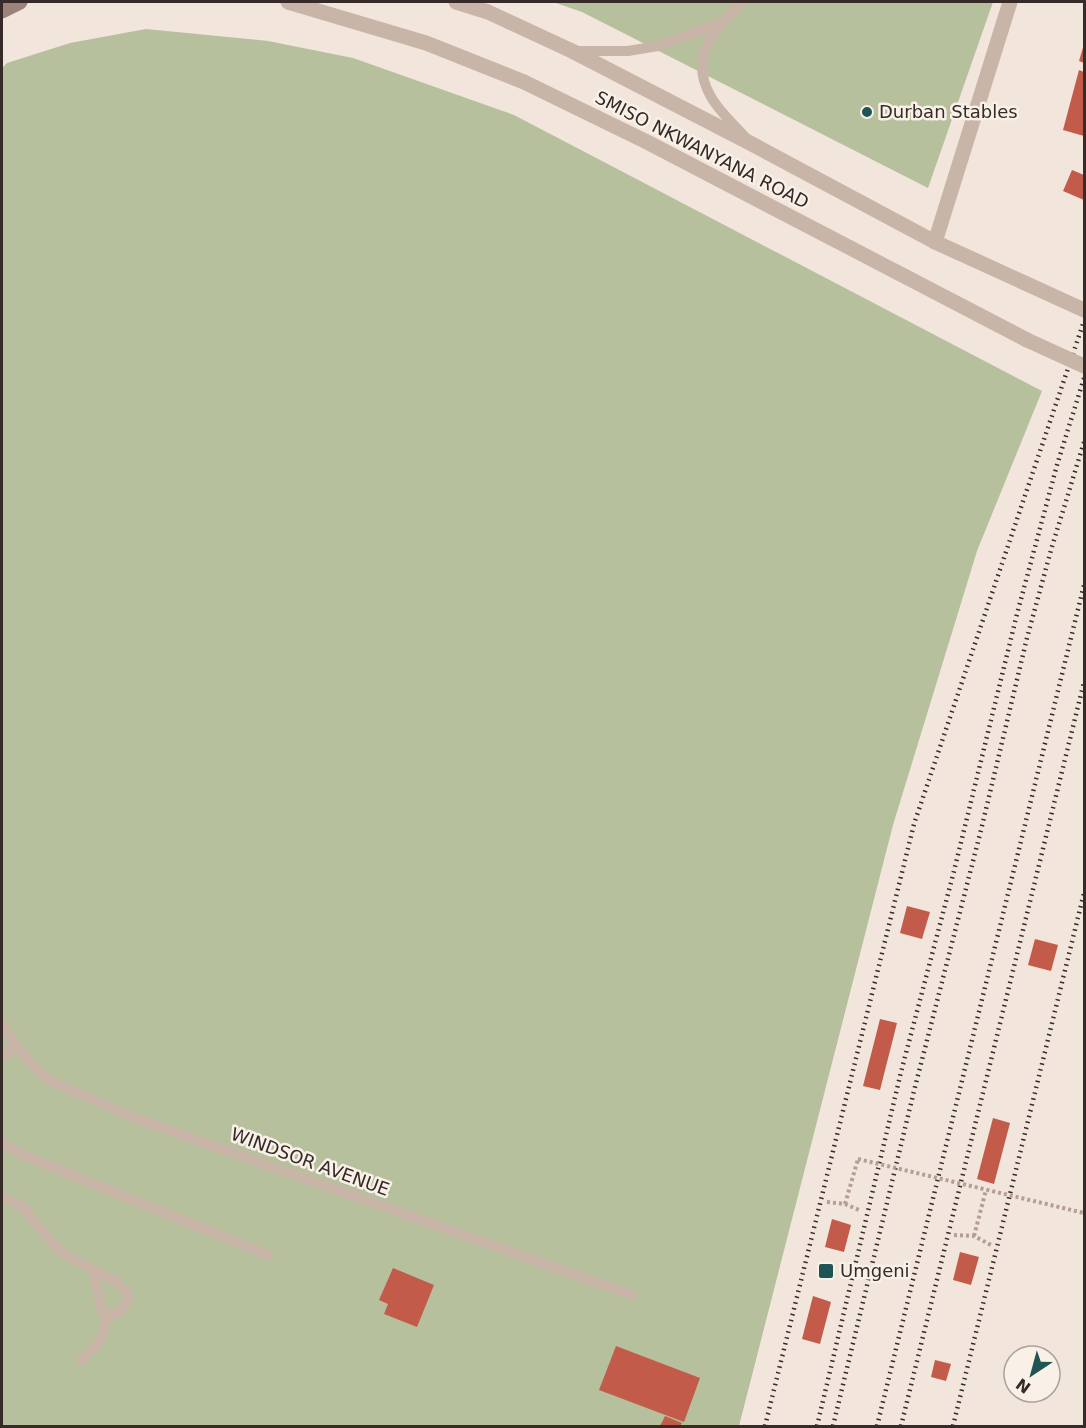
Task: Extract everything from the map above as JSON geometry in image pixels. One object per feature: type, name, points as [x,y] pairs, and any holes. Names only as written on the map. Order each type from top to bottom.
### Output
[{"type":"main road","points":[[2,11],[20,2]]},
{"type":"street","name":"SMISO NKWANYANA ROAD","points":[[288,2],[426,44],[524,82],[647,142],[1027,340],[1084,366]]},
{"type":"street","name":"SMISO NKWANYANA ROAD","points":[[456,2],[488,12],[572,51],[750,142],[935,242],[1084,310]]},
{"type":"street","points":[[935,242],[1010,2]]},
{"type":"lane","points":[[742,2],[710,37],[703,52],[702,68],[704,82],[710,96],[750,142]]},
{"type":"lane","points":[[572,51],[628,51],[658,46],[722,22]]},
{"type":"lane","name":"WINDSOR AVENUE","points":[[2,1023],[16,1046],[42,1075],[55,1083],[135,1118],[632,1295]]},
{"type":"lane","points":[[2,1058],[16,1046]]},
{"type":"lane","points":[[2,1143],[21,1154],[268,1255]]},
{"type":"lane","points":[[2,1197],[23,1207],[54,1245],[66,1255],[93,1269],[118,1283],[129,1299],[120,1313],[106,1314],[102,1311],[93,1269]]},
{"type":"lane","points":[[81,1360],[102,1338],[106,1328],[106,1314]]},
{"type":"path","points":[[844,1204],[858,1159],[1084,1213]]},
{"type":"path","points":[[974,1236],[986,1190]]},
{"type":"path","points":[[827,1202],[844,1204],[859,1210]]},
{"type":"path","points":[[954,1235],[974,1236],[992,1245]]},
{"type":"green space","name":"Durban Stables","points":[[553,2],[993,2],[928,188],[582,12]]},
{"type":"green space","points":[[146,29],[268,41],[353,58],[514,115],[1042,391],[977,551],[893,825],[739,1426],[2,1426],[2,68],[7,63],[70,43]]},
{"type":"building","points":[[1084,44],[1084,63],[1079,61]]},
{"type":"building","points":[[1079,70],[1084,72],[1084,136],[1063,130]]},
{"type":"building","points":[[1072,170],[1084,175],[1084,200],[1063,191]]},
{"type":"building","points":[[907,906],[930,912],[922,939],[900,933]]},
{"type":"building","points":[[1035,939],[1058,945],[1051,971],[1028,965]]},
{"type":"building","points":[[880,1019],[897,1023],[880,1090],[863,1086]]},
{"type":"building","points":[[993,1118],[1010,1123],[994,1184],[977,1179]]},
{"type":"building","points":[[832,1219],[851,1225],[844,1252],[825,1247]]},
{"type":"building","points":[[960,1252],[979,1257],[971,1285],[953,1280]]},
{"type":"building","points":[[393,1268],[434,1285],[417,1327],[384,1314],[388,1304],[379,1300]]},
{"type":"building","points":[[813,1296],[831,1302],[820,1344],[802,1339]]},
{"type":"building","points":[[616,1346],[700,1378],[684,1422],[599,1390]]},
{"type":"building","points":[[935,1360],[951,1364],[946,1381],[931,1377]]},
{"type":"building","points":[[665,1416],[682,1423],[680,1426],[660,1426]]},
{"type":"railway","points":[[765,1426],[914,824],[1084,321]]},
{"type":"railway","points":[[817,1426],[901,1072],[953,875],[1017,614],[1057,465],[1084,378]]},
{"type":"railway","points":[[833,1426],[1027,638],[1084,442]]},
{"type":"railway","points":[[877,1426],[1084,585]]},
{"type":"railway","points":[[901,1426],[1084,682]]},
{"type":"railway","points":[[953,1426],[1084,893]]},
{"type":"place","name":"Durban Stables","points":[[867,112]]},
{"type":"place","name":"Umgeni","points":[[826,1271]]}]
